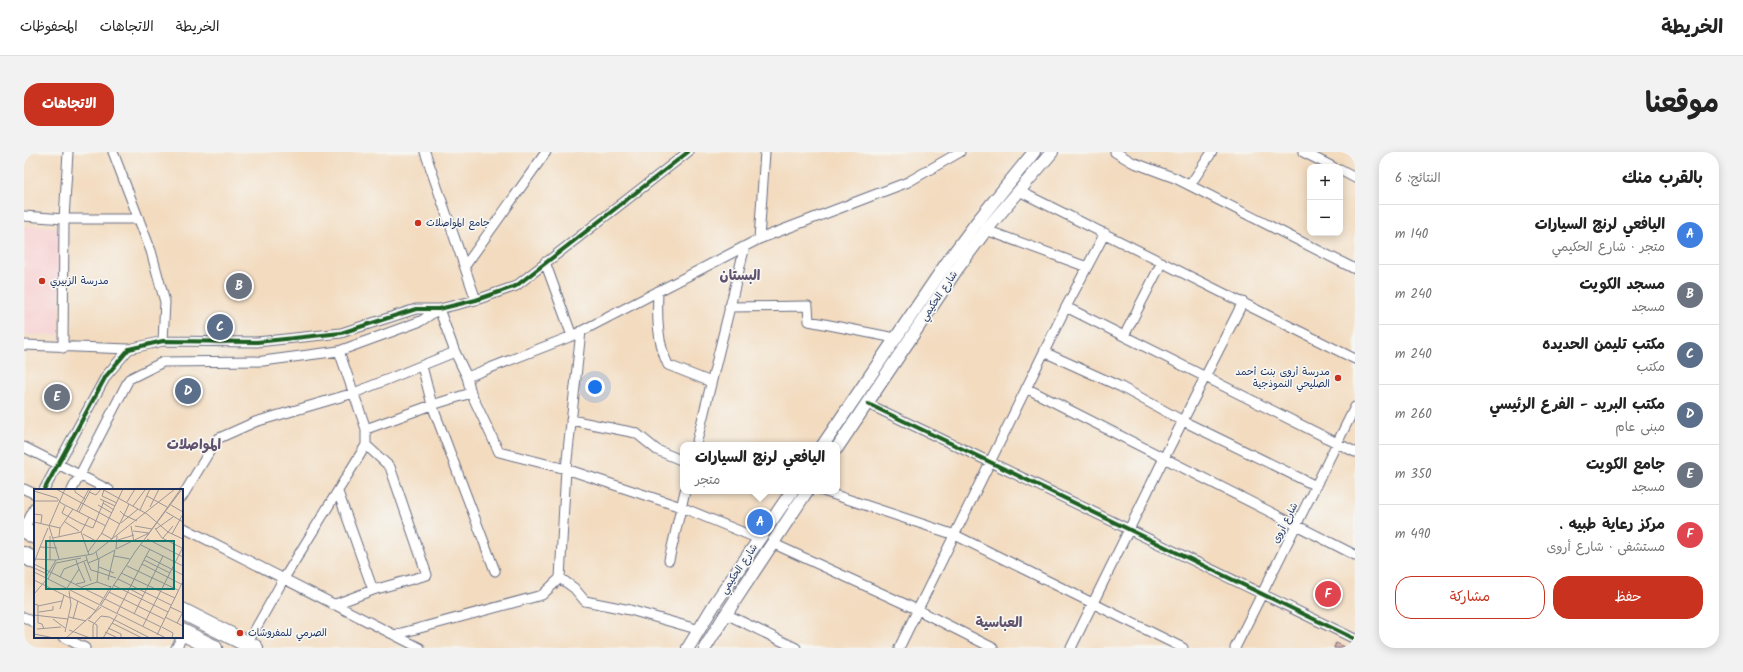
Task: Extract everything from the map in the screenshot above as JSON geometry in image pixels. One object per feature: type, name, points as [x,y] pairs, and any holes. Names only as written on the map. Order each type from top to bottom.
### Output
[{"type":"highway","points":[[24,530],[34,535]]},
{"type":"highway","points":[[183,612],[251,646]]},
{"type":"highway","points":[[183,635],[214,648]]},
{"type":"street","points":[[63,348],[64,219],[68,152]]},
{"type":"street","points":[[113,152],[151,251],[165,302],[163,340]]},
{"type":"street","points":[[425,152],[476,300]]},
{"type":"street","points":[[465,266],[546,152]]},
{"type":"street","points":[[24,345],[63,348],[129,349],[163,340],[257,342],[341,333],[416,309],[439,309],[476,300],[516,286],[688,152]]},
{"type":"street","points":[[759,239],[765,152]]},
{"type":"street","points":[[942,152],[944,163]]},
{"type":"street","points":[[467,377],[572,336],[759,239],[908,182],[944,163],[960,152]]},
{"type":"street","name":"شارع الحكيمي","points":[[825,442],[960,244],[1034,152]]},
{"type":"street","name":"شارع الحكيمي","points":[[840,444],[957,270],[986,230],[1052,152]]},
{"type":"street","points":[[1115,152],[1132,162],[1190,185],[1355,269]]},
{"type":"street","points":[[1190,185],[1212,152]]},
{"type":"street","points":[[1308,153],[1328,164]]},
{"type":"street","points":[[1343,172],[1355,178]]},
{"type":"street","points":[[1019,191],[1355,358]]},
{"type":"street","points":[[24,216],[64,219],[139,219]]},
{"type":"street","points":[[986,230],[1087,267]]},
{"type":"street","points":[[899,648],[1066,307],[1104,233]]},
{"type":"street","points":[[697,442],[745,246]]},
{"type":"street","points":[[545,262],[572,336]]},
{"type":"street","points":[[1124,336],[1162,262]]},
{"type":"street","points":[[658,291],[657,320],[663,354],[668,365],[712,382]]},
{"type":"street","points":[[1071,648],[1164,458],[1243,302]]},
{"type":"street","points":[[730,307],[808,306],[809,321],[895,338]]},
{"type":"street","points":[[1066,307],[1355,452]]},
{"type":"street","points":[[73,489],[129,379],[163,362],[263,361],[339,351],[421,321],[439,309]]},
{"type":"street","points":[[439,309],[454,352],[467,377],[471,393],[499,452],[566,469],[681,507],[759,539]]},
{"type":"street","points":[[394,635],[542,595],[560,578],[566,469],[581,331]]},
{"type":"street","points":[[45,489],[106,376],[129,349]]},
{"type":"street","points":[[251,646],[284,580],[366,445],[366,429],[339,351]]},
{"type":"street","points":[[183,496],[217,439],[255,422],[354,393],[454,352]]},
{"type":"street","points":[[1044,352],[1121,387],[1183,421],[1316,486]]},
{"type":"street","points":[[422,366],[432,405],[495,571]]},
{"type":"street","points":[[1026,388],[1355,555]]},
{"type":"street","points":[[366,429],[432,405],[471,393]]},
{"type":"street","points":[[868,404],[1130,529],[1355,639]]},
{"type":"street","name":"شارع أروى","points":[[1235,648],[1355,407]]},
{"type":"street","points":[[571,420],[636,433],[657,450],[680,460]]},
{"type":"street","points":[[333,605],[373,590],[427,575],[390,467],[366,445]]},
{"type":"street","points":[[24,447],[107,489]]},
{"type":"street","points":[[24,489],[34,494]]},
{"type":"street","points":[[338,492],[373,590]]},
{"type":"street","points":[[669,560],[684,494]]},
{"type":"street","name":"شارع الحكيمي","points":[[688,648],[714,605],[790,494]]},
{"type":"street","name":"شارع الحكيمي","points":[[705,648],[805,494]]},
{"type":"street","points":[[832,494],[954,535],[1183,648]]},
{"type":"street","points":[[24,530],[34,509]]},
{"type":"street","points":[[183,528],[420,648]]},
{"type":"street","points":[[772,543],[918,610],[994,648]]},
{"type":"street","points":[[560,578],[574,588],[585,601],[630,610],[700,630]]},
{"type":"street","points":[[726,614],[796,648]]},
{"type":"street","points":[[24,617],[34,622]]},
{"type":"street","points":[[65,638],[85,648]]},
{"type":"street","points":[[176,648],[181,638]]},
{"type":"shaded area","name":"مدرسة الزبيري","points":[[24,226],[60,227],[59,335],[24,335]]},
{"type":"building","points":[[1336,643],[1346,648],[1334,648]]},
{"type":"cycle path","points":[[45,489],[106,376],[129,349],[163,341],[257,342],[341,333],[416,309],[439,309],[476,300],[516,286],[688,152]]},
{"type":"cycle path","points":[[868,404],[1355,639]]},
{"type":"place","name":"جامع المواصلات","points":[[418,223]]},
{"type":"place","name":"مدرسة الزبيري","points":[[42,281]]},
{"type":"place","name":"مسجد الكويت","points":[[239,286]]},
{"type":"place","name":"مكتب تليمن الحديده","points":[[220,327]]},
{"type":"place","name":"مدرسة أروى بنت أحمد الصليحي النموذجية","points":[[1338,378]]},
{"type":"place","name":"مكتب البريد - الفرع الرئيسي","points":[[188,391]]},
{"type":"place","name":"جامع الكويت","points":[[57,397]]},
{"type":"place","name":"اليافعي لرنج السيارات","points":[[760,522]]},
{"type":"place","name":"مركز رعاية طبيه .","points":[[1328,594]]},
{"type":"place","name":"الصرمي للمفروشات","points":[[240,633]]},
{"type":"district","name":"البستان","points":[[740,276]]},
{"type":"district","name":"المواصلات","points":[[194,445]]},
{"type":"district","name":"العباسية","points":[[999,623]]}]
